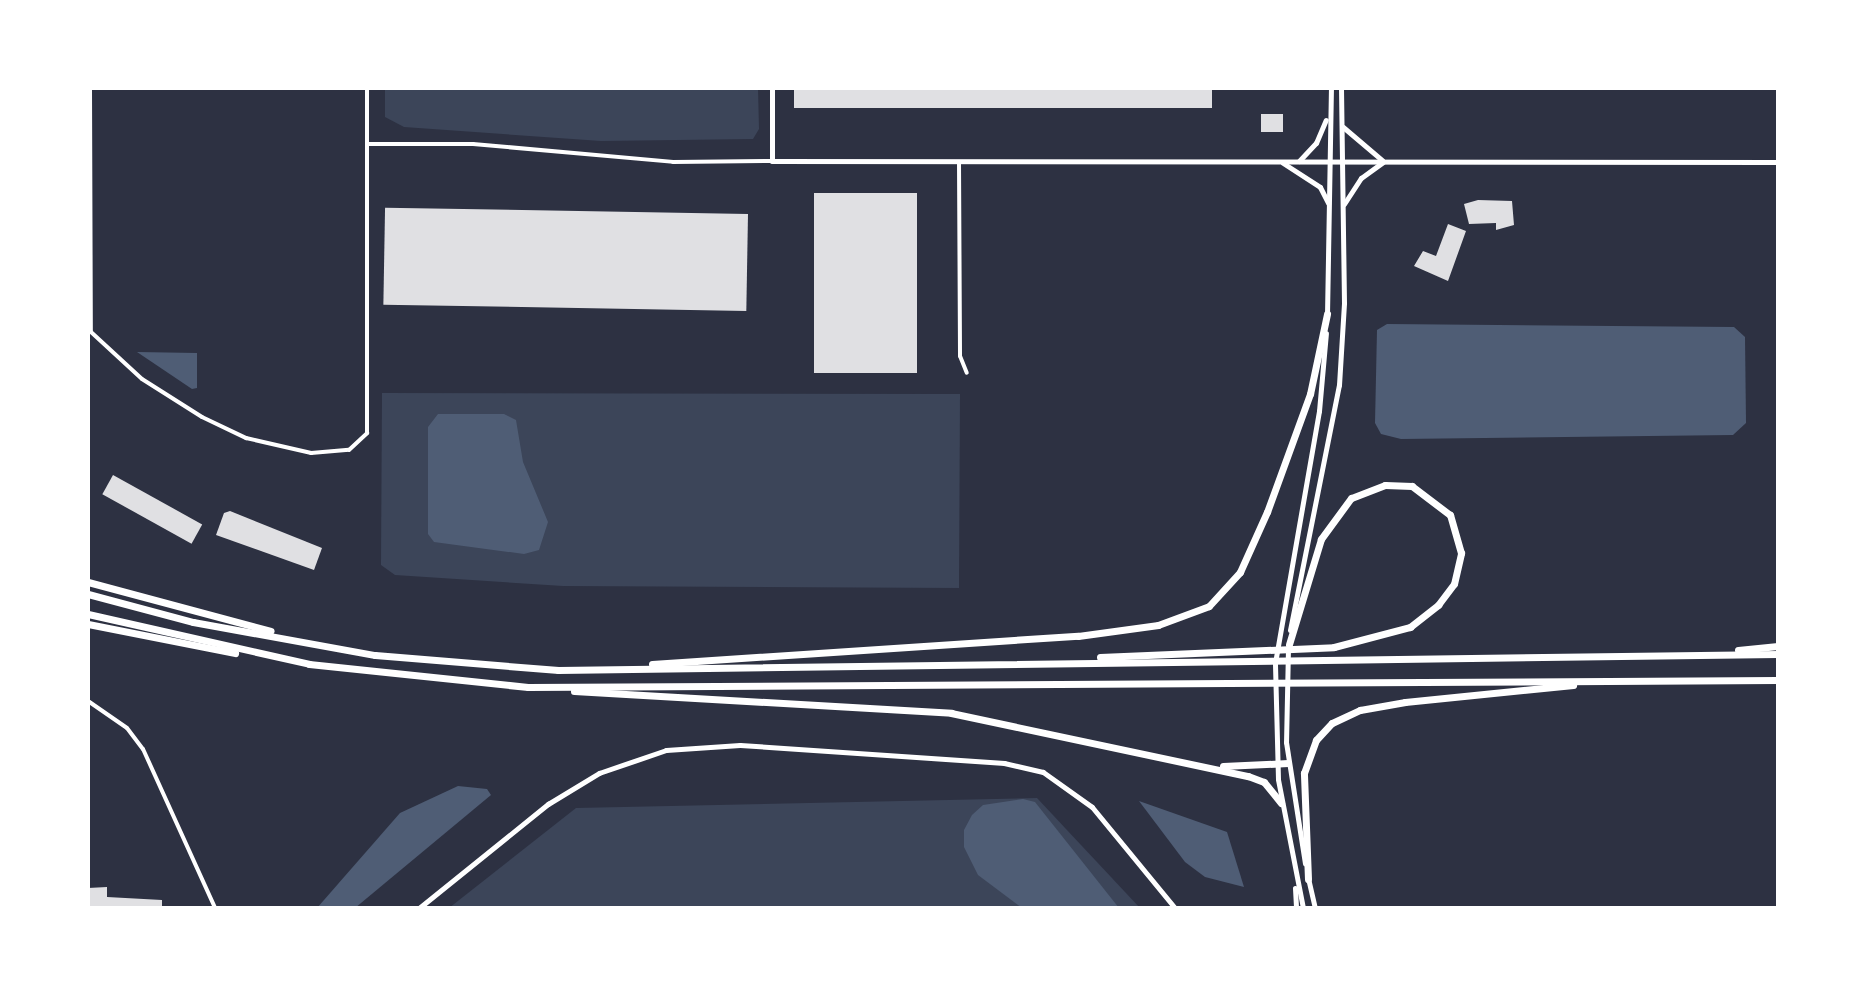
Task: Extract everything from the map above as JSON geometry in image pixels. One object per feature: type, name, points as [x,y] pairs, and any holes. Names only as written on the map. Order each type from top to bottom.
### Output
[{"type":"highway","points":[[558,670],[1026,641],[1185,618],[1209,606],[1231,585],[1254,544],[1296,439],[1327,314]]},
{"type":"highway","points":[[1062,661],[1143,652],[1334,647],[1392,635],[1425,616],[1454,584],[1461,553],[1450,515],[1412,486],[1385,485],[1351,498],[1321,539],[1297,608],[1289,644]]},
{"type":"highway","points":[[88,582],[216,619],[375,655]]},
{"type":"highway","points":[[88,594],[193,622],[375,655],[558,670],[1778,654]]},
{"type":"highway","points":[[88,614],[309,664]]},
{"type":"highway","points":[[88,624],[309,664],[528,687],[951,713],[1206,766],[1264,782],[1281,803]]},
{"type":"highway","points":[[1697,656],[1778,646]]},
{"type":"highway","points":[[528,687],[1778,680]]},
{"type":"highway","points":[[1308,879],[1304,773],[1316,740],[1332,723],[1360,710],[1405,702],[1619,681]]},
{"type":"highway","points":[[1206,766],[1288,763]]},
{"type":"street","points":[[90,88],[91,332],[142,379],[246,438],[311,453],[349,450],[361,444],[367,427],[367,88]]},
{"type":"street","points":[[772,88],[772,161]]},
{"type":"street","points":[[1303,908],[1281,803],[1275,730],[1281,608],[1319,411],[1327,314],[1331,88]]},
{"type":"street","points":[[1297,608],[1339,385],[1343,205],[1341,88]]},
{"type":"street","points":[[1298,162],[1316,143],[1329,116]]},
{"type":"street","points":[[1343,127],[1384,162]]},
{"type":"street","points":[[367,144],[473,144],[673,162],[1778,162]]},
{"type":"street","points":[[959,162],[960,356],[967,373]]},
{"type":"street","points":[[1282,162],[1320,187],[1329,203]]},
{"type":"street","points":[[1343,205],[1361,178],[1384,162]]},
{"type":"street","points":[[1289,644],[1288,763],[1315,908]]},
{"type":"street","points":[[88,701],[127,728],[143,749],[215,908]]},
{"type":"street","points":[[419,908],[548,804],[599,773],[666,750],[740,745],[1004,763],[1043,772],[1092,807],[1175,908]]},
{"type":"street","points":[[1295,879],[1296,908]]},
{"type":"shaded area","points":[[385,88],[758,88],[759,129],[753,139],[601,141],[404,127],[385,117]]},
{"type":"shaded area","points":[[1387,324],[1734,327],[1745,337],[1746,423],[1733,435],[1401,439],[1381,434],[1375,423],[1377,330]]},
{"type":"shaded area","points":[[137,352],[197,353],[197,388],[192,389]]},
{"type":"shaded area","points":[[382,393],[960,394],[959,588],[563,586],[395,575],[381,565]]},
{"type":"shaded area","points":[[438,414],[504,414],[516,420],[523,462],[548,522],[539,550],[524,554],[434,542],[428,534],[428,427]]},
{"type":"shaded area","points":[[458,786],[487,789],[491,795],[355,908],[317,908],[400,813]]},
{"type":"shaded area","points":[[1037,798],[1140,908],[449,908],[576,808]]},
{"type":"shaded area","points":[[1023,799],[1035,802],[1119,908],[1022,908],[978,875],[964,847],[964,830],[972,815],[983,805]]},
{"type":"shaded area","points":[[1139,801],[1227,832],[1244,887],[1205,877],[1185,862]]},
{"type":"building","points":[[794,88],[1212,88],[1212,108],[794,108]]},
{"type":"building","points":[[1261,114],[1283,114],[1283,132],[1261,132]]},
{"type":"building","points":[[814,193],[917,193],[917,373],[814,373]]},
{"type":"building","points":[[1478,200],[1512,201],[1514,225],[1496,230],[1496,223],[1469,224],[1464,204]]},
{"type":"building","points":[[385,208],[748,214],[746,311],[383,305]]},
{"type":"building","points":[[1448,224],[1466,231],[1448,281],[1414,266],[1423,251],[1436,256]]},
{"type":"building","points":[[113,475],[202,524],[192,544],[102,494]]},
{"type":"building","points":[[230,511],[322,548],[314,570],[216,535],[224,513]]},
{"type":"building","points":[[107,887],[107,897],[162,900],[162,908],[88,908],[88,888]]}]
